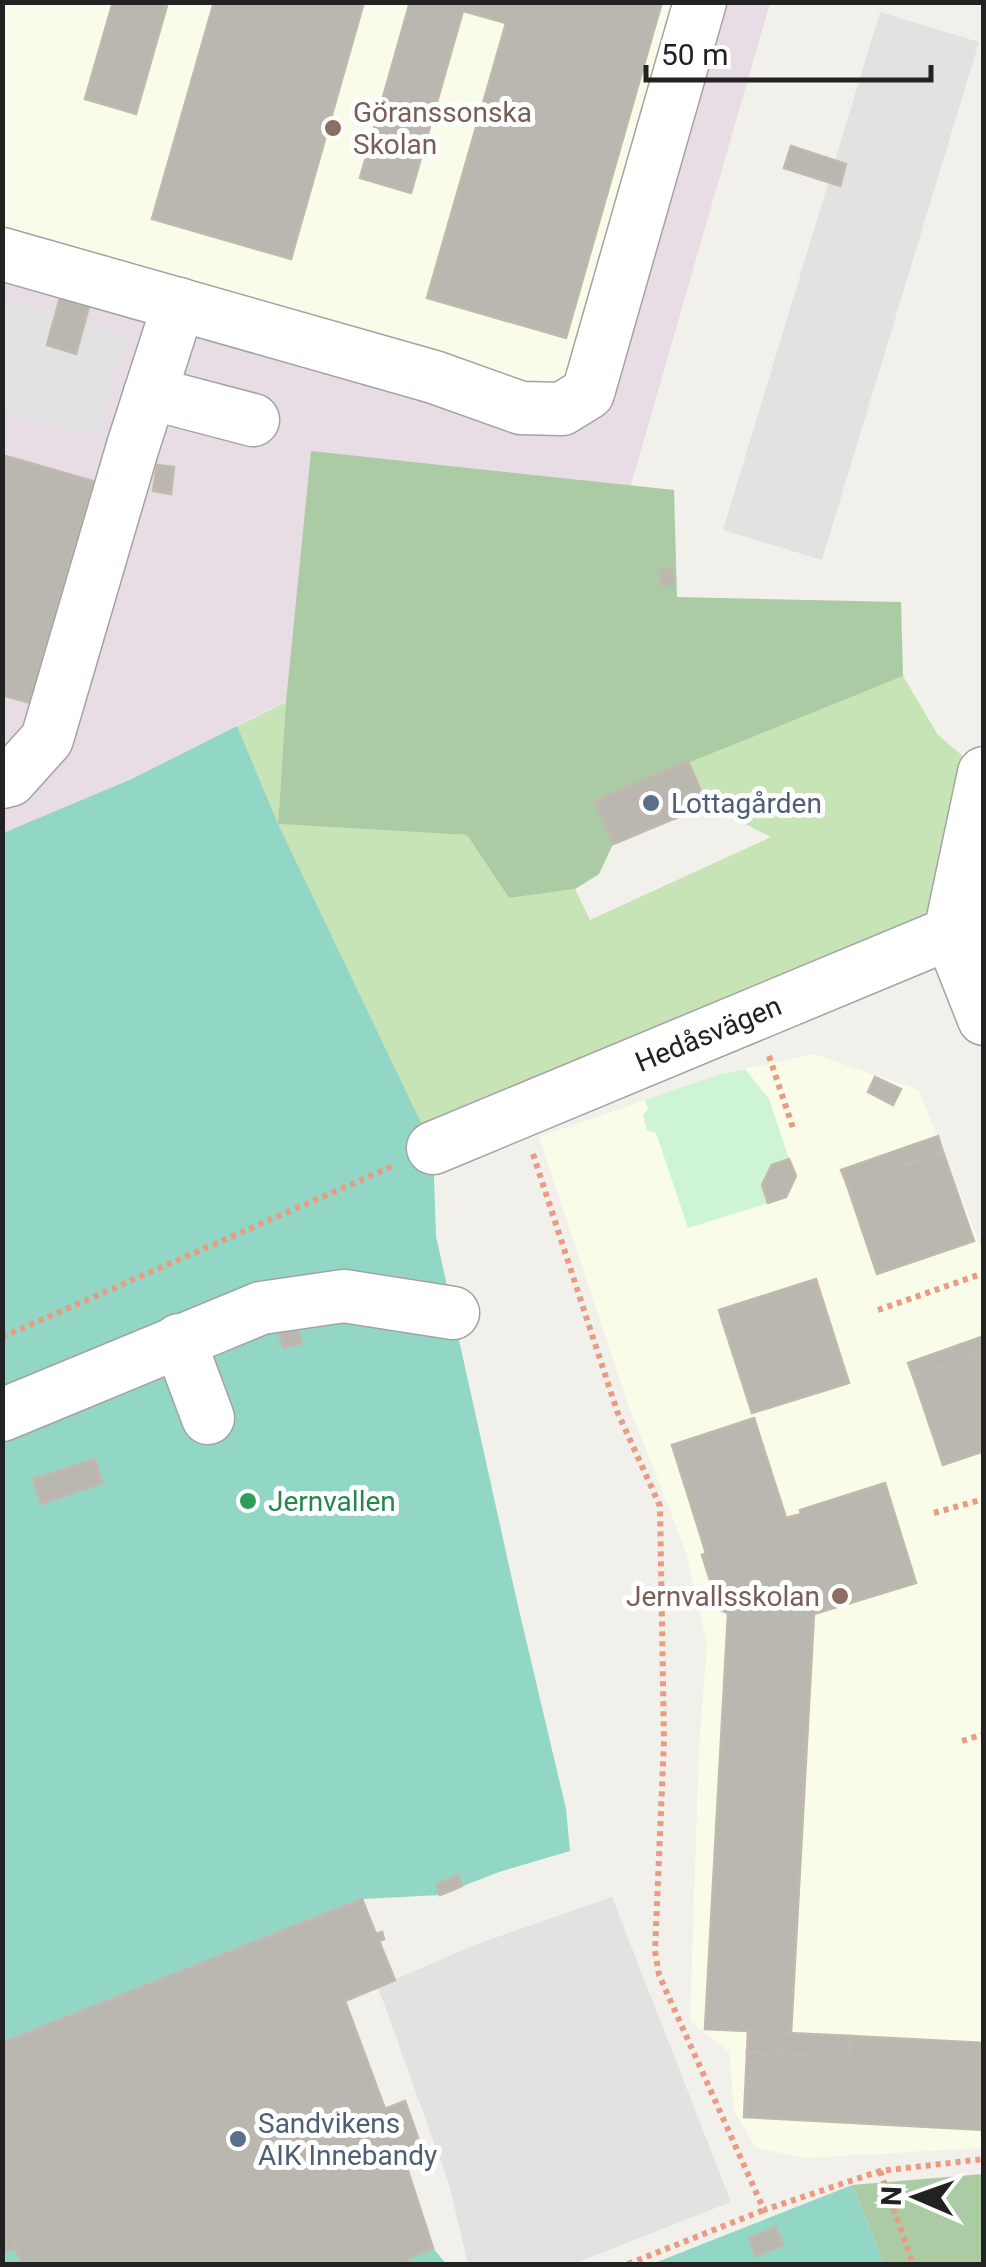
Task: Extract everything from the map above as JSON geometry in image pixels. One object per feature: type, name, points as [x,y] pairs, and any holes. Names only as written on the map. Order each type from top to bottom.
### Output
[{"type":"street","points":[[2,254],[434,377],[521,408],[562,409],[588,393],[700,2]]},
{"type":"street","points":[[2,782],[10,780],[47,739],[179,304]]},
{"type":"street","points":[[150,393],[253,420]]},
{"type":"street","points":[[984,773],[967,926],[984,1019]]},
{"type":"street","name":"Hedåsvägen","points":[[433,1148],[967,926]]},
{"type":"street","points":[[2,1415],[261,1308],[344,1296],[453,1312]]},
{"type":"street","points":[[179,1340],[208,1418]]},
{"type":"path","points":[[766,1049],[794,1131]]},
{"type":"path","points":[[519,1111],[617,1411],[660,1506],[664,1742],[654,1951],[660,1975],[764,2210]]},
{"type":"path","points":[[2,1337],[433,1148]]},
{"type":"path","points":[[878,1310],[984,1274]]},
{"type":"path","points":[[934,1512],[984,1499]]},
{"type":"path","points":[[962,1741],[984,1734]]},
{"type":"path","points":[[628,2264],[764,2210],[880,2170],[984,2160]]},
{"type":"path","points":[[880,2170],[913,2264]]},
{"type":"shaded area","name":"Göranssonska Skolan","points":[[2,3],[700,3],[562,409],[3,254]]},
{"type":"shaded area","points":[[3,3],[770,3],[617,533],[134,778],[3,833]]},
{"type":"shaded area","points":[[880,12],[979,42],[822,560],[723,530]]},
{"type":"shaded area","points":[[2,300],[127,335],[98,437],[3,411]]},
{"type":"shaded area","name":"Jernvallsskolan","points":[[813,1054],[919,1090],[983,1252],[983,2148],[806,2158],[756,2148],[734,2110],[729,2052],[690,2021],[699,1746],[707,1644],[685,1549],[629,1407],[539,1137],[717,1075]]},
{"type":"shaded area","points":[[612,1897],[731,2202],[573,2264],[468,2264],[449,2184],[378,1987],[477,1944]]},
{"type":"green space","points":[[311,451],[674,490],[677,597],[901,602],[903,676],[596,800],[613,844],[599,874],[575,889],[509,898],[467,835],[278,824]]},
{"type":"green space","points":[[903,676],[938,735],[983,773],[950,933],[433,1148],[134,778],[286,702],[278,824],[467,835],[509,898],[575,889],[590,920],[771,837],[707,805],[688,761]]},
{"type":"green space","name":"Jernvallen","points":[[237,726],[278,824],[433,1148],[436,1236],[566,1809],[570,1851],[440,1895],[363,1899],[376,1933],[382,1932],[384,1939],[380,1942],[395,1980],[345,2002],[385,2108],[405,2101],[422,2149],[403,2157],[433,2248],[446,2264],[3,2264],[3,833],[134,778]]},
{"type":"green space","points":[[745,1069],[769,1099],[789,1159],[772,1165],[762,1185],[768,1203],[688,1228],[656,1133],[647,1130],[645,1100]]},
{"type":"green space","points":[[983,2174],[983,2264],[884,2264],[852,2185]]},
{"type":"green space","points":[[852,2185],[884,2264],[652,2264]]},
{"type":"building","points":[[113,2],[168,2],[136,114],[85,99]]},
{"type":"building","name":"Göranssonska Skolan","points":[[214,2],[364,2],[291,259],[152,219]]},
{"type":"building","name":"Göranssonska Skolan","points":[[410,2],[662,2],[566,338],[427,298],[506,23],[463,11],[411,193],[360,178]]},
{"type":"building","points":[[791,146],[846,164],[840,186],[784,168]]},
{"type":"building","points":[[64,283],[93,292],[76,354],[47,345]]},
{"type":"building","points":[[2,455],[93,481],[30,703],[2,695]]},
{"type":"building","points":[[157,465],[174,467],[171,494],[153,491]]},
{"type":"building","points":[[672,568],[674,584],[661,586],[659,570]]},
{"type":"building","name":"Lottagården","points":[[688,761],[707,805],[613,844],[595,801]]},
{"type":"building","points":[[875,1077],[901,1089],[893,1105],[868,1092]]},
{"type":"building","points":[[938,1136],[943,1152],[847,1185],[841,1170]]},
{"type":"building","points":[[943,1152],[974,1241],[877,1274],[847,1185]]},
{"type":"building","points":[[789,1159],[796,1176],[786,1197],[768,1203],[762,1185],[772,1165]]},
{"type":"building","points":[[816,1279],[820,1292],[723,1323],[719,1310]]},
{"type":"building","points":[[820,1292],[849,1383],[752,1413],[723,1323]]},
{"type":"building","points":[[297,1326],[302,1343],[283,1348],[278,1331]]},
{"type":"building","points":[[984,1336],[984,1351],[913,1376],[908,1363]]},
{"type":"building","points":[[984,1351],[984,1451],[943,1465],[913,1376]]},
{"type":"building","name":"Jernvallsskolan","points":[[754,1418],[786,1518],[885,1483],[916,1583],[814,1614],[791,2033],[705,2029],[728,1613],[706,1604],[713,1590],[702,1555],[706,1553],[672,1445]]},
{"type":"building","points":[[95,1459],[102,1483],[41,1504],[33,1479]]},
{"type":"building","points":[[458,1875],[462,1886],[440,1895],[437,1884]]},
{"type":"building","points":[[362,1899],[376,1934],[382,1932],[384,1939],[379,1941],[395,1980],[345,2001],[385,2109],[405,2101],[422,2149],[403,2156],[433,2248],[408,2258],[411,2264],[22,2264],[2,2216],[2,2043]]},
{"type":"building","points":[[748,2031],[851,2036],[849,2057],[747,2052]]},
{"type":"building","points":[[851,2036],[984,2043],[984,2130],[744,2117],[747,2052],[849,2057]]},
{"type":"building","points":[[2,2216],[16,2249],[2,2251]]},
{"type":"building","points":[[776,2227],[783,2245],[756,2256],[749,2238]]},
{"type":"place","name":"Göranssonska Skolan","points":[[333,128]]},
{"type":"place","name":"Lottagården","points":[[651,803]]},
{"type":"place","name":"Jernvallen","points":[[248,1501]]},
{"type":"place","name":"Jernvallsskolan","points":[[840,1596]]},
{"type":"place","name":"Sandvikens AIK Innebandy","points":[[238,2139]]}]
